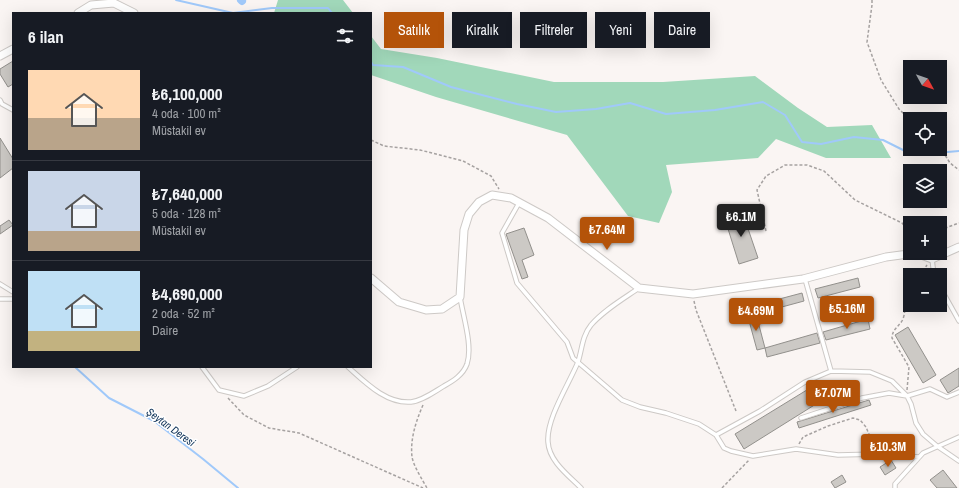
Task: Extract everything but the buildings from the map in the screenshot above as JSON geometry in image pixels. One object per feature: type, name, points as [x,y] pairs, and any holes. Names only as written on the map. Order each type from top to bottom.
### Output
[{"type":"street","points":[[80,12],[91,5],[114,3],[132,12]]},
{"type":"street","points":[[0,56],[12,50]]},
{"type":"street","points":[[372,279],[399,302],[426,310],[442,309],[460,297],[464,230],[469,214],[479,202],[492,195],[511,198],[548,218],[639,288],[693,294],[805,279],[886,257],[903,255]]},
{"type":"street","points":[[947,252],[959,247]]},
{"type":"lane","points":[[0,100],[2,104],[12,109]]},
{"type":"lane","points":[[519,203],[502,233],[517,283],[567,342],[573,358],[622,400],[640,407],[666,413],[699,424],[716,435],[724,448],[753,456],[796,449],[838,455],[879,454],[919,457]]},
{"type":"lane","points":[[805,279],[831,371]]},
{"type":"lane","points":[[0,284],[12,291]]},
{"type":"lane","points":[[581,488],[551,456],[548,442],[550,424],[578,361],[585,335],[590,326],[602,314],[639,288]]},
{"type":"lane","points":[[349,368],[369,385],[391,399],[411,402],[427,396],[458,378],[467,364],[469,345],[460,297]]},
{"type":"lane","points":[[0,299],[12,299]]},
{"type":"lane","points":[[947,300],[959,322]]},
{"type":"lane","points":[[203,368],[219,390],[244,396],[268,386],[295,368]]},
{"type":"lane","points":[[716,435],[760,411],[805,382],[831,371],[870,372],[892,381],[907,396],[911,404],[916,423],[923,434],[937,446],[959,461]]},
{"type":"lane","points":[[801,418],[862,398],[889,393],[907,396],[930,389],[946,397],[959,392]]},
{"type":"lane","points":[[891,488],[895,486],[923,453],[959,436]]},
{"type":"path","points":[[872,0],[867,42],[881,80],[903,112]]},
{"type":"path","points":[[372,140],[384,146],[420,150],[463,161],[491,176],[504,197]]},
{"type":"path","points":[[946,156],[950,163],[959,170]]},
{"type":"path","points":[[766,231],[757,190],[766,176],[785,165],[806,166],[824,171],[856,200],[903,224]]},
{"type":"path","points":[[947,227],[959,223]]},
{"type":"path","points":[[693,294],[696,310],[736,411]]},
{"type":"path","points":[[903,312],[903,320],[892,333],[892,338],[908,367],[907,396]]},
{"type":"path","points":[[219,390],[244,415],[269,428],[299,433],[424,488]]},
{"type":"path","points":[[427,396],[417,417],[413,433],[412,458],[427,488]]},
{"type":"path","points":[[796,449],[803,437],[828,426],[853,418],[860,420],[866,427],[872,444],[879,454]]},
{"type":"path","points":[[722,488],[753,456]]},
{"type":"green space","points":[[278,0],[343,0],[352,12],[274,12]]},
{"type":"green space","points":[[372,37],[381,49],[437,58],[554,82],[663,82],[755,76],[798,108],[827,127],[872,125],[891,158],[826,158],[776,139],[758,158],[666,165],[672,192],[659,223],[628,216],[567,135],[436,97],[372,75]]},
{"type":"waterway","points":[[176,0],[229,12]]},
{"type":"waterway","points":[[241,12],[272,8],[328,8],[331,12]]},
{"type":"waterway","points":[[372,64],[373,65],[403,67],[451,87],[517,104],[556,112],[596,109],[630,103],[666,114],[715,110],[763,102],[785,115],[802,142],[821,144],[854,137],[883,140],[913,155],[959,151]]},
{"type":"waterway","name":"Şeytan Deresi","points":[[76,368],[109,398],[154,421],[238,488]]}]
